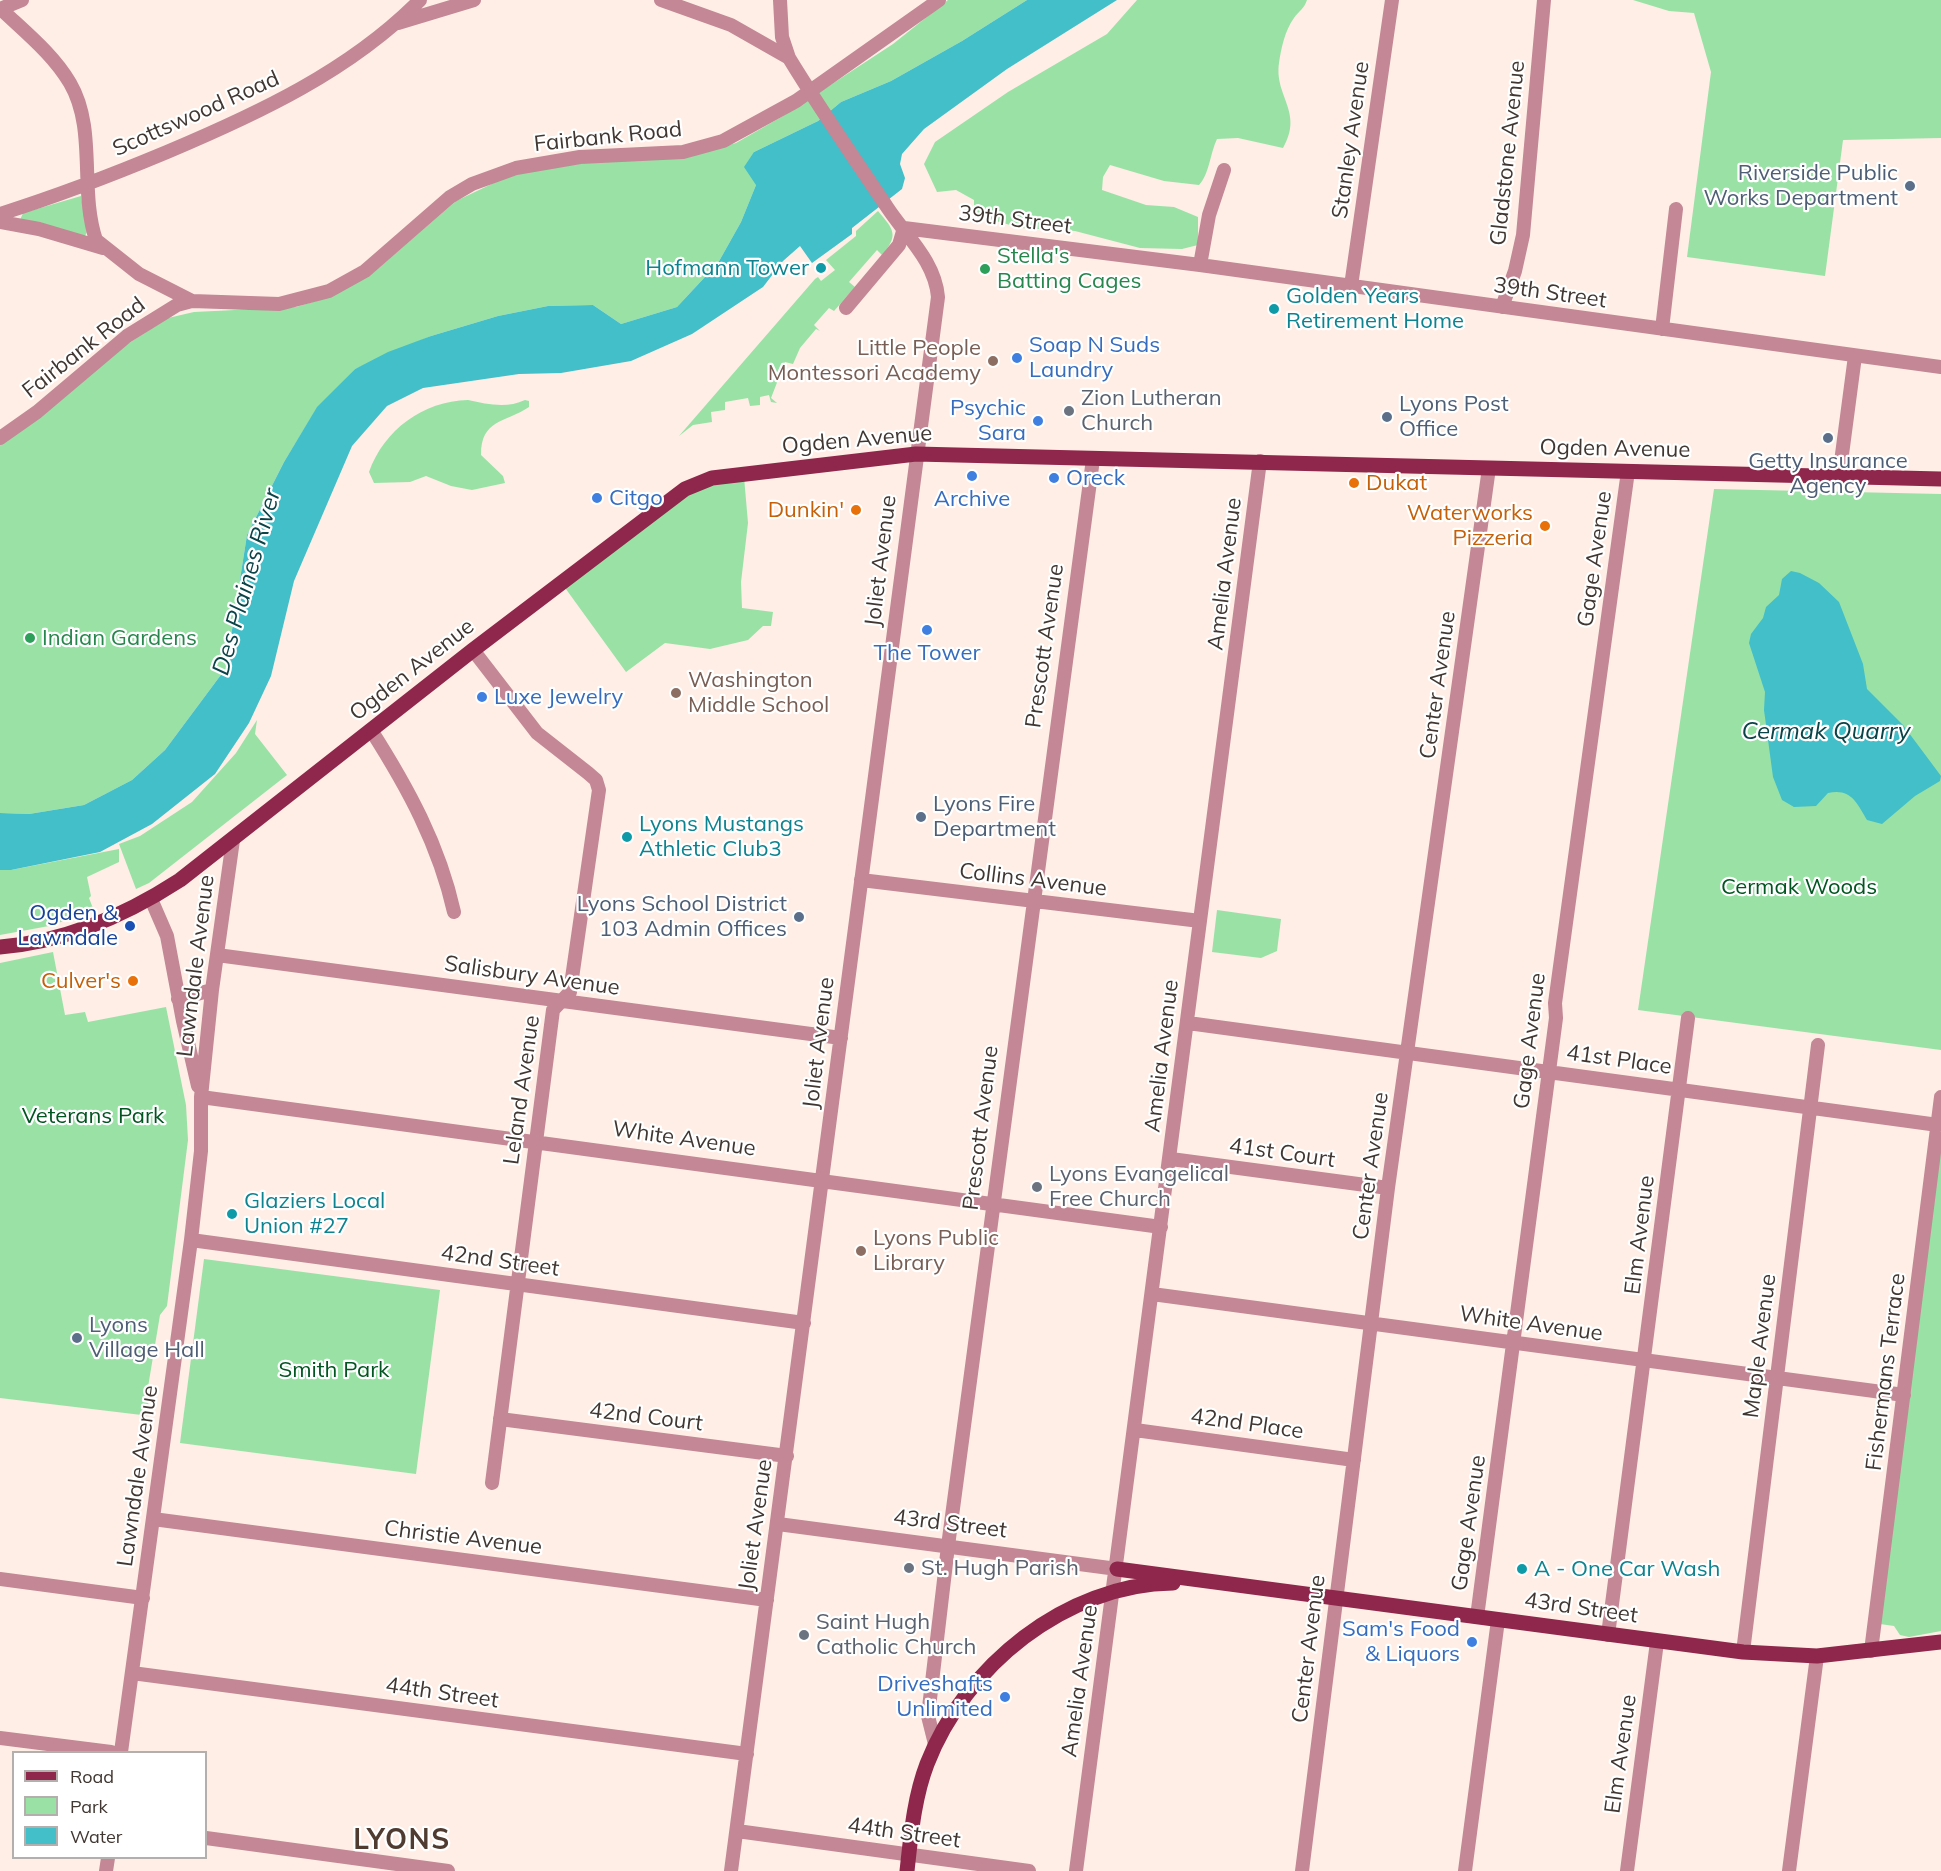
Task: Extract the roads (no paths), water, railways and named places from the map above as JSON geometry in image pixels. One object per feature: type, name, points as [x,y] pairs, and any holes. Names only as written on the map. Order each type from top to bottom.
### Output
[{"type":"main road","name":"Ogden Avenue","points":[[0,947],[35,941],[94,925],[152,899],[233,840],[473,650],[696,483],[712,477],[916,454],[1941,480]]},
{"type":"main road","points":[[1117,1569],[1215,1582]]},
{"type":"main road","name":"43rd Street","points":[[1215,1582],[1743,1652],[1817,1656],[1871,1652],[1941,1642]]},
{"type":"main road","points":[[908,1863],[919,1790],[935,1744],[970,1689],[1002,1655],[1041,1625],[1090,1600],[1113,1592],[1166,1583],[1215,1582]]},
{"type":"street","points":[[22,0],[1,9],[47,53],[70,84],[82,119],[93,230],[103,248]]},
{"type":"street","name":"Scottswood Road","points":[[0,214],[87,185],[260,111],[306,85],[394,24],[420,0]]},
{"type":"street","name":"Scottswood Road","points":[[394,24],[474,0]]},
{"type":"street","points":[[661,0],[731,25],[789,58]]},
{"type":"street","points":[[780,0],[782,37],[789,58]]},
{"type":"street","name":"Fairbank Road","points":[[0,438],[37,412],[127,336],[167,310],[192,301],[262,305],[293,302],[321,294],[365,271],[450,197],[472,184],[516,168],[580,157],[661,155],[706,147],[740,134],[813,97],[939,0]]},
{"type":"street","name":"Stanley Avenue","points":[[1351,286],[1392,0]]},
{"type":"street","name":"Gladstone Avenue","points":[[1502,307],[1515,271],[1523,235],[1544,0]]},
{"type":"street","name":"Joliet Avenue","points":[[732,1871],[938,297],[934,275],[789,58]]},
{"type":"street","points":[[1200,265],[1209,215],[1224,170]]},
{"type":"street","points":[[1662,329],[1676,209]]},
{"type":"street","points":[[0,222],[39,229],[103,248],[139,274],[192,301]]},
{"type":"street","points":[[846,308],[899,245],[904,228]]},
{"type":"street","name":"39th Street","points":[[904,228],[1200,265],[1941,367]]},
{"type":"street","points":[[1839,477],[1855,356]]},
{"type":"street","name":"Prescott Avenue","points":[[935,1744],[928,1716],[948,1546],[1093,459]]},
{"type":"street","name":"Amelia Avenue","points":[[1076,1871],[1171,1159],[1260,461]]},
{"type":"street","name":"Center Avenue","points":[[1302,1871],[1388,1188],[1489,468]]},
{"type":"street","name":"Gage Avenue","points":[[1477,1617],[1556,1018],[1558,979],[1628,471]]},
{"type":"street","name":"Leland Avenue","points":[[473,650],[537,733],[588,773],[598,785],[599,796],[570,992],[553,1010],[492,1484]]},
{"type":"street","points":[[371,730],[407,786],[430,834],[446,877],[454,912]]},
{"type":"street","name":"Lawndale Avenue","points":[[121,1751],[191,1240],[201,1151],[201,1097],[212,990],[233,840]]},
{"type":"street","name":"Collins Avenue","points":[[861,879],[1200,921]]},
{"type":"street","name":"Lawndale Avenue","points":[[152,899],[167,936],[178,999],[201,1097]]},
{"type":"street","name":"Salisbury Avenue","points":[[217,955],[841,1038]]},
{"type":"street","points":[[178,999],[212,990]]},
{"type":"street","name":"Elm Avenue","points":[[1608,1635],[1688,1018]]},
{"type":"street","name":"41st Place","points":[[1188,1023],[1938,1125]]},
{"type":"street","name":"Maple Avenue","points":[[1743,1652],[1818,1046]]},
{"type":"street","name":"White Avenue","points":[[201,1097],[823,1179],[1161,1227]]},
{"type":"street","name":"Fishermans Terrace","points":[[1871,1652],[1941,1097]]},
{"type":"street","name":"41st Court","points":[[1171,1159],[1388,1188]]},
{"type":"street","name":"42nd Street","points":[[191,1240],[804,1323]]},
{"type":"street","name":"White Avenue","points":[[1152,1294],[1904,1395]]},
{"type":"street","name":"42nd Court","points":[[500,1419],[787,1456]]},
{"type":"street","name":"42nd Place","points":[[1135,1430],[1354,1460]]},
{"type":"street","name":"Christie Avenue","points":[[153,1519],[767,1600]]},
{"type":"street","name":"43rd Street","points":[[778,1524],[1117,1569]]},
{"type":"street","points":[[0,1579],[143,1598]]},
{"type":"street","points":[[1466,1871],[1498,1620]]},
{"type":"street","name":"Elm Avenue","points":[[1627,1871],[1658,1642]]},
{"type":"street","points":[[1789,1871],[1817,1656]]},
{"type":"street","name":"44th Street","points":[[132,1673],[747,1754]]},
{"type":"street","points":[[0,1738],[103,1751]]},
{"type":"street","name":"44th Street","points":[[737,1831],[908,1863],[1029,1871]]},
{"type":"street","points":[[207,1838],[448,1871]]},
{"type":"water","name":"Des Plaines River","points":[[1027,0],[1117,0],[1007,69],[924,129],[902,154],[900,164],[905,178],[902,189],[852,228],[852,234],[812,263],[800,246],[783,261],[763,287],[692,334],[631,361],[561,373],[519,374],[423,388],[387,406],[352,446],[294,581],[271,676],[249,723],[215,774],[152,824],[100,852],[11,870],[0,870],[0,813],[29,814],[84,805],[132,780],[165,750],[226,668],[247,535],[284,462],[317,407],[355,369],[388,352],[431,336],[498,316],[548,306],[593,305],[621,324],[677,307],[718,263],[741,222],[756,185],[744,167],[754,152],[818,121],[841,102],[891,81],[962,41]]},
{"type":"water","name":"Cermak Quarry","points":[[1791,571],[1819,583],[1839,602],[1863,664],[1867,689],[1903,725],[1941,776],[1940,781],[1915,796],[1882,824],[1867,820],[1852,798],[1842,793],[1828,793],[1816,806],[1794,807],[1782,800],[1773,777],[1764,710],[1765,692],[1749,643],[1751,634],[1763,618],[1766,607],[1779,595],[1782,579]]},
{"type":"place","name":"Riverside Public Works Department","points":[[1910,186]]},
{"type":"place","name":"Hofmann Tower","points":[[821,268]]},
{"type":"place","name":"Stella's Batting Cages","points":[[985,269]]},
{"type":"place","name":"Golden Years Retirement Home","points":[[1274,309]]},
{"type":"place","name":"Soap N Suds Laundry","points":[[1017,358]]},
{"type":"place","name":"Little People Montessori Academy","points":[[993,361]]},
{"type":"place","name":"Zion Lutheran Church","points":[[1069,411]]},
{"type":"place","name":"Lyons Post Office","points":[[1387,417]]},
{"type":"place","name":"Psychic Sara","points":[[1038,421]]},
{"type":"place","name":"Getty Insurance Agency","points":[[1828,438]]},
{"type":"place","name":"Archive","points":[[972,476]]},
{"type":"place","name":"Oreck","points":[[1054,478]]},
{"type":"place","name":"Dukat","points":[[1354,483]]},
{"type":"place","name":"Citgo","points":[[597,498]]},
{"type":"place","name":"Dunkin'","points":[[856,510]]},
{"type":"place","name":"Waterworks Pizzeria","points":[[1545,526]]},
{"type":"place","name":"The Tower","points":[[927,630]]},
{"type":"place","name":"Indian Gardens","points":[[30,638]]},
{"type":"place","name":"Washington Middle School","points":[[676,693]]},
{"type":"place","name":"Luxe Jewelry","points":[[482,697]]},
{"type":"place","name":"Lyons Fire Department","points":[[921,817]]},
{"type":"place","name":"Lyons Mustangs Athletic Club3","points":[[627,837]]},
{"type":"place","name":"Lyons School District 103 Admin Offices","points":[[799,917]]},
{"type":"place","name":"Ogden & Lawndale","points":[[130,926]]},
{"type":"place","name":"Culver's","points":[[133,981]]},
{"type":"place","name":"Lyons Evangelical Free Church","points":[[1037,1187]]},
{"type":"place","name":"Glaziers Local Union #27","points":[[232,1214]]},
{"type":"place","name":"Lyons Public Library","points":[[861,1251]]},
{"type":"place","name":"Lyons Village Hall","points":[[77,1338]]},
{"type":"place","name":"St. Hugh Parish","points":[[909,1568]]},
{"type":"place","name":"A - One Car Wash","points":[[1522,1569]]},
{"type":"place","name":"Saint Hugh Catholic Church","points":[[804,1635]]},
{"type":"place","name":"Sam's Food & Liquors","points":[[1472,1642]]},
{"type":"place","name":"Driveshafts Unlimited","points":[[1005,1697]]},
{"type":"district","name":"LYONS","points":[[402,1841]]},
{"type":"park label","name":"Cermak Woods","points":[[1799,887]]},
{"type":"park label","name":"Veterans Park","points":[[93,1116]]},
{"type":"park label","name":"Smith Park","points":[[334,1370]]}]
